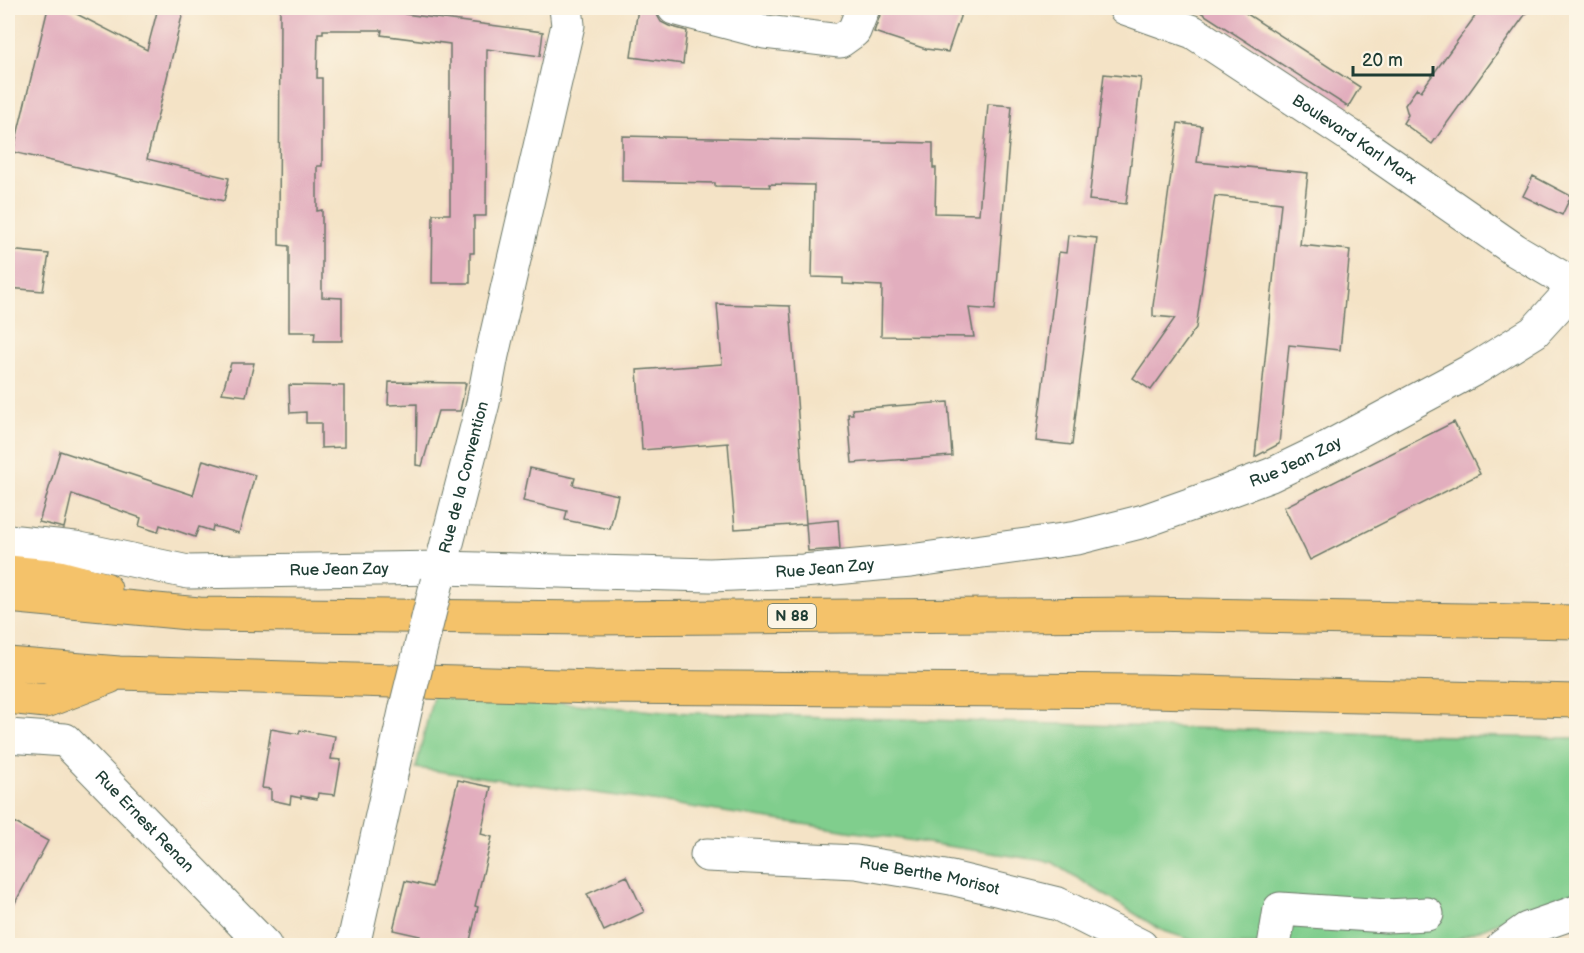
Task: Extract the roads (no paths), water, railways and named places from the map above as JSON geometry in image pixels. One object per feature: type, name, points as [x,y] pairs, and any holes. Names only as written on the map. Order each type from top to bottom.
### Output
[{"type":"highway","points":[[8,573],[59,577],[199,614]]},
{"type":"highway","name":"N 88","points":[[8,596],[199,614],[587,618],[1145,614],[1576,622]]},
{"type":"highway","points":[[8,664],[119,673],[594,687],[1149,691],[1576,701]]},
{"type":"highway","points":[[8,698],[45,701],[119,673]]},
{"type":"street","name":"Rue de la Convention","points":[[354,945],[406,707],[483,403],[568,26],[566,8]]},
{"type":"street","points":[[674,8],[765,32],[840,40],[854,31],[863,8]]},
{"type":"street","name":"Boulevard Karl Marx","points":[[1125,8],[1193,32],[1401,170],[1515,250],[1576,286]]},
{"type":"street","name":"Rue Jean Zay","points":[[8,541],[75,548],[188,572],[710,575],[910,561],[1077,538],[1144,521],[1209,498],[1271,475],[1327,448],[1478,368],[1534,332],[1576,286]]},
{"type":"street","name":"Rue Ernest Renan","points":[[8,736],[65,740],[265,945]]},
{"type":"street","name":"Rue Berthe Morisot","points":[[707,855],[856,862],[951,878],[1058,904],[1140,945]]},
{"type":"street","points":[[1274,945],[1280,909],[1386,916],[1427,914]]},
{"type":"street","points":[[1503,945],[1527,929],[1576,912]]}]
